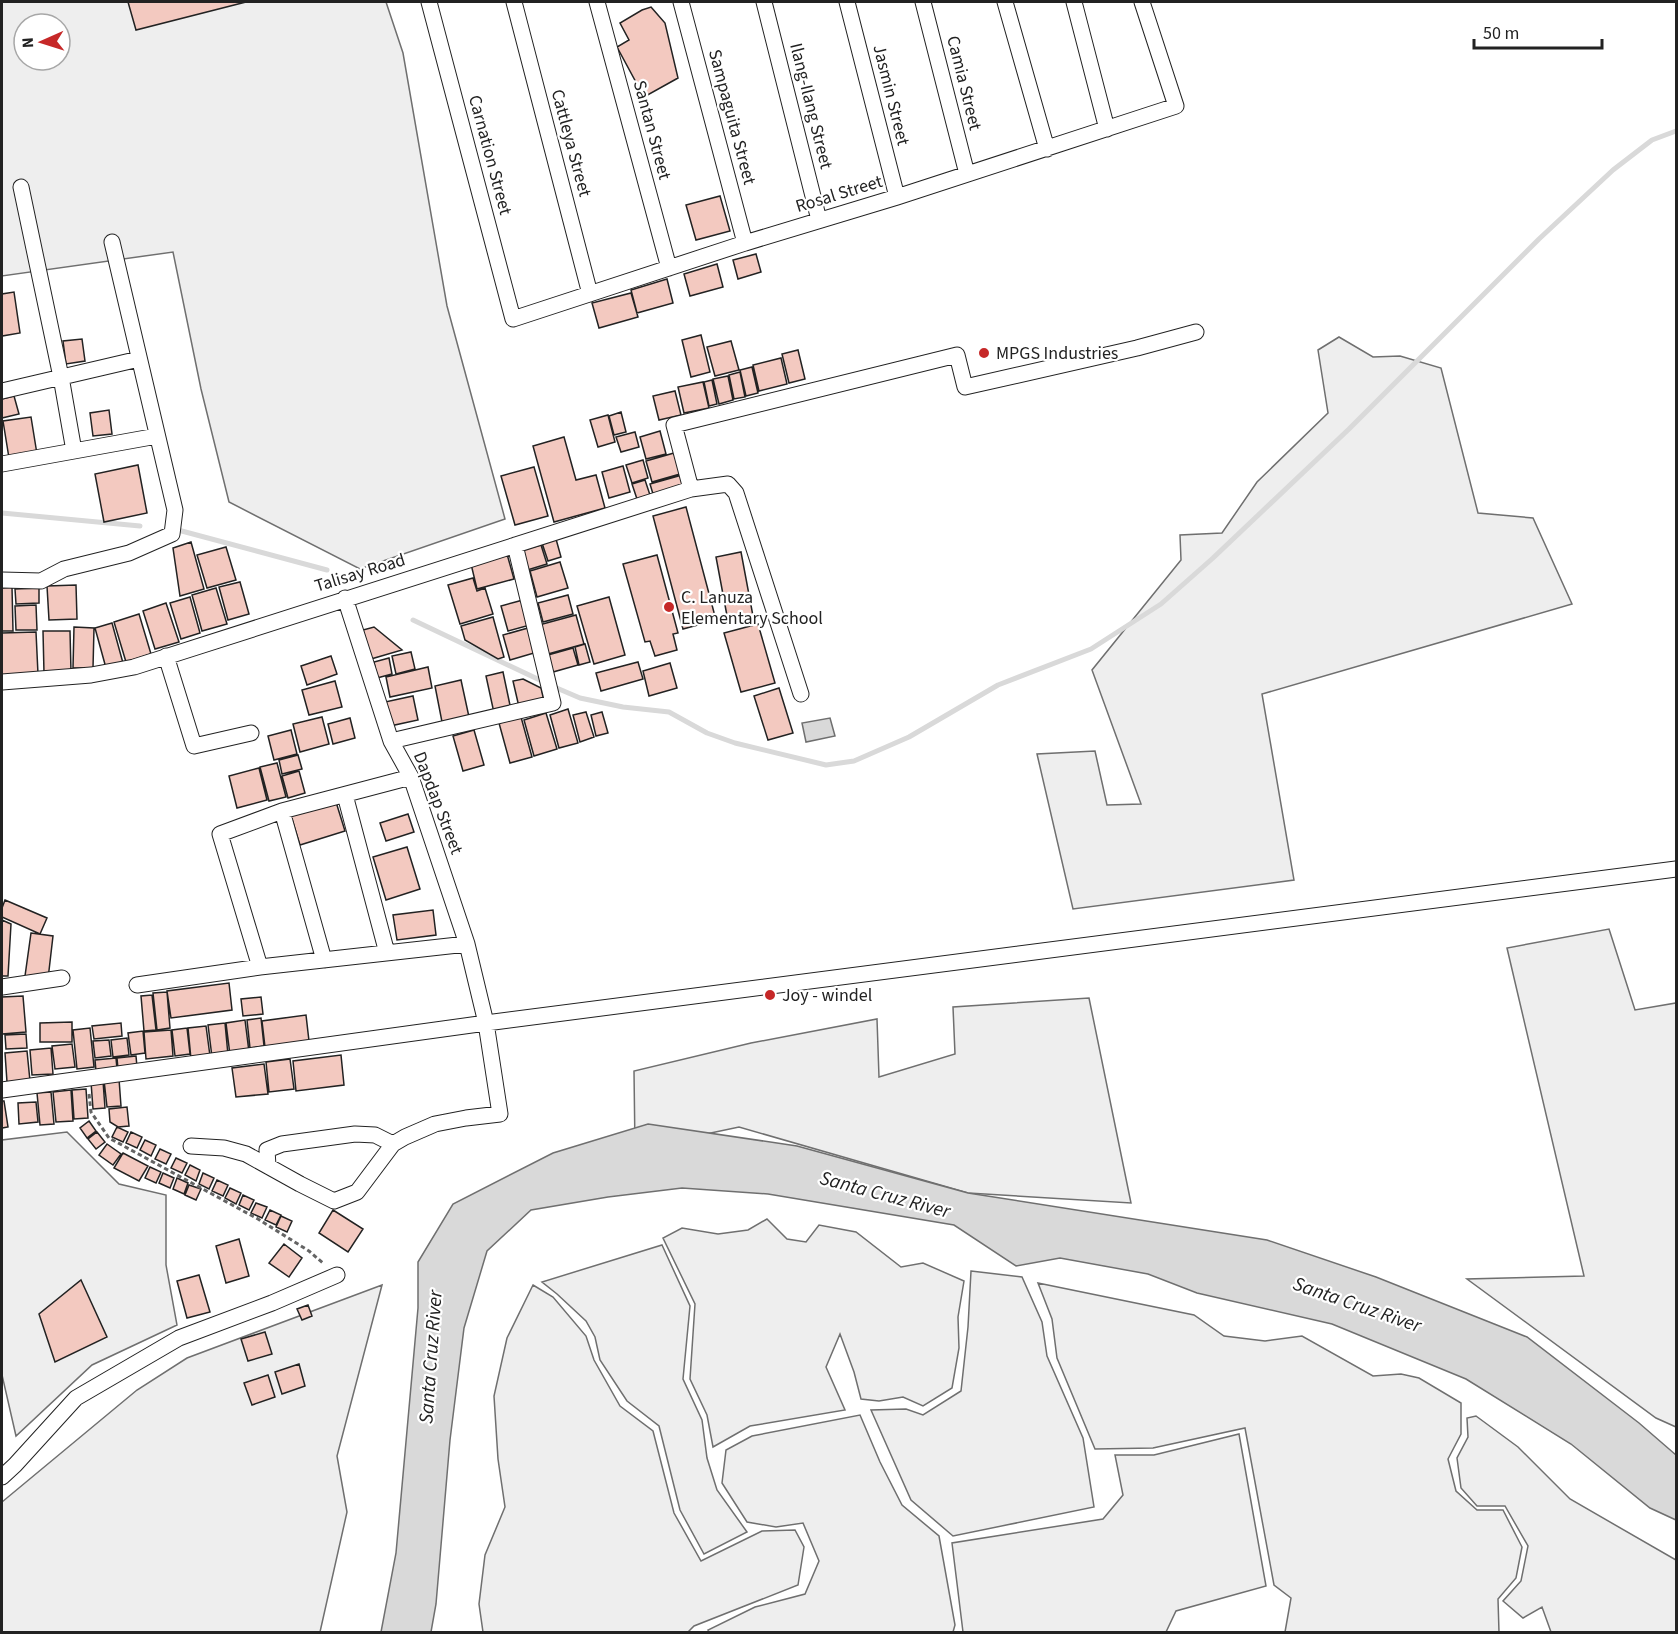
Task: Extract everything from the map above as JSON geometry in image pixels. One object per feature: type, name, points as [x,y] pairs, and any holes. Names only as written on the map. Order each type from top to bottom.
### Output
[{"type":"street","name":"Carnation Street","points":[[429,2],[513,319]]},
{"type":"street","name":"Cattleya Street","points":[[514,2],[590,294]]},
{"type":"street","name":"Santan Street","points":[[597,2],[669,268]]},
{"type":"street","name":"Sampaguita Street","points":[[681,2],[745,243]]},
{"type":"street","name":"Ilang-Ilang Street","points":[[764,2],[819,220]]},
{"type":"street","name":"Jasmin Street","points":[[847,2],[897,197]]},
{"type":"street","name":"Camia Street","points":[[923,2],[967,174]]},
{"type":"street","points":[[1005,2],[1047,149]]},
{"type":"street","points":[[1074,2],[1107,129]]},
{"type":"street","name":"Rosal Street","points":[[513,319],[1176,106],[1142,2]]},
{"type":"street","points":[[21,187],[61,377],[74,451]]},
{"type":"street","points":[[2,580],[40,581],[64,569],[129,553],[172,534],[175,510],[112,242]]},
{"type":"street","points":[[691,489],[674,425],[957,355],[965,387],[1137,348],[1196,332]]},
{"type":"street","points":[[2,391],[139,358]]},
{"type":"street","points":[[2,464],[157,436]]},
{"type":"street","name":"Talisay Road","points":[[2,682],[91,675],[134,667],[691,489],[728,484],[736,493],[801,694]]},
{"type":"street","points":[[392,741],[553,703],[515,546]]},
{"type":"street","name":"Dapdap Street","points":[[345,598],[392,741],[411,777],[467,944],[486,1023],[500,1114],[435,1124],[393,1144]]},
{"type":"street","points":[[166,656],[194,747],[251,733]]},
{"type":"street","points":[[260,967],[220,834],[282,811],[411,777]]},
{"type":"street","points":[[345,795],[387,953]]},
{"type":"street","points":[[282,811],[324,960]]},
{"type":"street","points":[[2,1090],[486,1023],[1677,868]]},
{"type":"street","points":[[137,985],[260,967],[467,944]]},
{"type":"street","points":[[2,987],[62,978]]},
{"type":"street","points":[[191,1146],[224,1148],[246,1154],[300,1184],[334,1201],[357,1192],[393,1144],[375,1135],[355,1134],[282,1144],[267,1150],[268,1166]]},
{"type":"street","points":[[2,1477],[76,1398],[179,1338],[272,1303],[337,1275]]},
{"type":"path","points":[[69,1081],[70,1085],[87,1084],[91,1112],[109,1138],[258,1219],[309,1251],[337,1275]]},
{"type":"shaded area","points":[[2,2],[386,2],[403,53],[447,306],[505,519],[360,569],[229,502],[201,389],[173,252],[2,276]]},
{"type":"shaded area","points":[[1339,337],[1373,357],[1400,356],[1441,368],[1478,513],[1533,518],[1572,604],[1262,694],[1294,880],[1073,909],[1037,754],[1095,751],[1107,805],[1141,804],[1092,670],[1181,560],[1180,535],[1222,533],[1257,482],[1328,413],[1318,350]]},
{"type":"shaded area","points":[[1609,929],[1635,1010],[1676,1003],[1676,1427],[1656,1418],[1467,1279],[1584,1276],[1507,948]]},
{"type":"shaded area","points":[[1089,998],[1131,1203],[968,1193],[739,1127],[635,1149],[634,1071],[751,1043],[877,1019],[879,1077],[955,1054],[953,1007]]},
{"type":"shaded area","points":[[67,1132],[119,1184],[166,1195],[166,1265],[177,1325],[92,1365],[16,1436],[2,1375],[2,1140]]},
{"type":"shaded area","points":[[767,1219],[787,1239],[806,1242],[819,1225],[856,1232],[901,1267],[923,1263],[964,1281],[958,1317],[959,1348],[952,1388],[923,1406],[903,1397],[879,1401],[861,1399],[840,1334],[826,1367],[845,1410],[750,1426],[713,1447],[707,1415],[690,1379],[695,1304],[663,1238],[682,1228],[718,1234],[748,1230]]},
{"type":"shaded area","points":[[662,1245],[690,1306],[683,1379],[702,1420],[707,1458],[717,1490],[747,1532],[704,1554],[680,1510],[659,1426],[627,1401],[600,1360],[595,1337],[586,1321],[542,1282]]},
{"type":"shaded area","points":[[971,1271],[1022,1277],[1042,1322],[1047,1356],[1083,1438],[1094,1507],[953,1536],[911,1500],[871,1410],[906,1409],[923,1415],[961,1391]]},
{"type":"shaded area","points":[[1038,1283],[1194,1315],[1224,1336],[1265,1341],[1302,1336],[1373,1376],[1401,1374],[1419,1378],[1461,1403],[1461,1434],[1448,1459],[1456,1491],[1477,1510],[1503,1510],[1522,1547],[1516,1578],[1498,1599],[1499,1632],[1285,1632],[1291,1598],[1274,1585],[1245,1428],[1153,1448],[1095,1449],[1057,1358],[1052,1319]]},
{"type":"shaded area","points":[[382,1285],[337,1456],[347,1512],[320,1632],[2,1632],[2,1502],[137,1390],[187,1358]]},
{"type":"shaded area","points":[[533,1285],[553,1297],[586,1336],[594,1360],[620,1406],[653,1431],[674,1513],[701,1561],[762,1531],[795,1530],[804,1547],[798,1585],[694,1626],[688,1632],[483,1632],[479,1604],[485,1555],[505,1507],[498,1459],[494,1396],[507,1338]]},
{"type":"shaded area","points":[[860,1415],[902,1505],[939,1536],[955,1625],[953,1632],[709,1632],[708,1630],[755,1607],[805,1594],[819,1561],[803,1523],[776,1527],[747,1522],[722,1483],[726,1450],[752,1436]]},
{"type":"shaded area","points":[[1476,1416],[1518,1447],[1570,1499],[1676,1560],[1676,1632],[1551,1632],[1542,1607],[1523,1618],[1503,1601],[1521,1581],[1528,1546],[1505,1506],[1477,1506],[1461,1488],[1457,1458],[1468,1437],[1467,1418]]},
{"type":"shaded area","points":[[1239,1434],[1266,1586],[1176,1611],[1166,1632],[963,1632],[952,1543],[1103,1519],[1123,1495],[1115,1455],[1154,1455]]},
{"type":"water","points":[[830,718],[835,736],[806,742],[802,723]]},
{"type":"water","name":"Santa Cruz River","points":[[648,1124],[797,1146],[968,1193],[1267,1240],[1376,1277],[1527,1337],[1639,1423],[1676,1455],[1676,1520],[1650,1508],[1571,1444],[1466,1379],[1332,1324],[1197,1293],[1148,1274],[1060,1258],[1016,1266],[954,1225],[768,1194],[682,1188],[531,1210],[487,1251],[464,1328],[450,1440],[436,1604],[431,1632],[381,1632],[396,1553],[418,1308],[418,1262],[453,1204],[553,1153]]},
{"type":"building","points":[[128,2],[246,2],[136,30]]},
{"type":"building","points":[[651,7],[665,23],[678,78],[644,97],[617,47],[629,40],[620,23]]},
{"type":"building","points":[[720,196],[730,231],[696,240],[686,205]]},
{"type":"building","points":[[756,254],[761,272],[738,279],[733,260]]},
{"type":"building","points":[[717,264],[723,287],[690,296],[684,274]]},
{"type":"building","points":[[667,279],[673,303],[637,313],[631,290]]},
{"type":"building","points":[[14,292],[20,333],[2,336],[2,294]]},
{"type":"building","points":[[631,293],[638,317],[599,328],[592,303]]},
{"type":"building","points":[[701,335],[710,372],[691,377],[682,340]]},
{"type":"building","points":[[82,339],[85,361],[66,364],[63,341]]},
{"type":"building","points":[[731,341],[739,370],[715,376],[707,347]]},
{"type":"building","points":[[798,350],[805,379],[789,383],[782,354]]},
{"type":"building","points":[[781,358],[787,384],[759,391],[753,365]]},
{"type":"building","points":[[752,367],[758,393],[746,396],[740,370]]},
{"type":"building","points":[[740,372],[745,397],[734,399],[729,375]]},
{"type":"building","points":[[728,376],[733,400],[719,404],[713,379]]},
{"type":"building","points":[[712,380],[717,404],[709,406],[704,382]]},
{"type":"building","points":[[703,382],[709,408],[684,413],[678,387]]},
{"type":"building","points":[[675,391],[681,415],[659,420],[653,396]]},
{"type":"building","points":[[14,396],[19,414],[2,418],[2,399]]},
{"type":"building","points":[[109,410],[112,434],[93,436],[90,413]]},
{"type":"building","points":[[621,412],[626,432],[614,435],[609,416]]},
{"type":"building","points":[[608,415],[615,442],[598,447],[590,420]]},
{"type":"building","points":[[31,417],[37,454],[9,458],[3,421]]},
{"type":"building","points":[[660,431],[666,454],[646,459],[640,437]]},
{"type":"building","points":[[635,432],[639,447],[621,452],[616,437]]},
{"type":"building","points":[[564,437],[576,480],[596,475],[605,508],[554,522],[533,446]]},
{"type":"building","points":[[674,453],[680,474],[652,482],[646,461]]},
{"type":"building","points":[[643,460],[648,478],[632,483],[626,465]]},
{"type":"building","points":[[138,465],[147,513],[104,522],[95,474]]},
{"type":"building","points":[[623,466],[630,492],[609,498],[602,472]]},
{"type":"building","points":[[534,467],[548,516],[515,525],[501,476]]},
{"type":"building","points":[[682,475],[685,484],[653,494],[650,484]]},
{"type":"building","points":[[645,480],[650,495],[637,499],[632,484]]},
{"type":"building","points":[[686,507],[716,620],[683,629],[653,516]]},
{"type":"building","points":[[556,539],[561,557],[548,561],[542,543]]},
{"type":"building","points":[[191,542],[204,589],[180,596],[173,548]]},
{"type":"building","points":[[541,545],[547,564],[524,571],[518,551]]},
{"type":"building","points":[[226,547],[236,580],[207,588],[197,555]]},
{"type":"building","points":[[741,552],[753,616],[728,621],[716,557]]},
{"type":"building","points":[[507,554],[514,579],[477,589],[471,564]]},
{"type":"building","points":[[657,555],[678,633],[673,634],[677,650],[655,656],[650,641],[645,642],[623,564]]},
{"type":"building","points":[[560,562],[568,588],[537,597],[530,571]]},
{"type":"building","points":[[473,578],[477,591],[485,588],[493,614],[460,624],[448,585]]},
{"type":"building","points":[[240,582],[249,614],[228,620],[219,587]]},
{"type":"building","points":[[76,585],[77,619],[49,620],[47,586]]},
{"type":"building","points":[[12,587],[13,631],[2,631],[2,588]]},
{"type":"building","points":[[39,588],[39,603],[16,604],[15,589]]},
{"type":"building","points":[[216,588],[227,624],[202,631],[192,595]]},
{"type":"building","points":[[568,595],[573,614],[543,622],[538,603]]},
{"type":"building","points":[[190,597],[200,633],[181,639],[170,603]]},
{"type":"building","points":[[609,597],[625,655],[594,664],[577,606]]},
{"type":"building","points":[[523,600],[530,625],[508,631],[501,606]]},
{"type":"building","points":[[166,603],[179,642],[155,649],[143,611]]},
{"type":"building","points":[[36,605],[37,630],[16,630],[15,606]]},
{"type":"building","points":[[139,614],[151,654],[126,662],[114,622]]},
{"type":"building","points":[[576,615],[584,644],[548,654],[539,625]]},
{"type":"building","points":[[493,617],[504,657],[498,659],[465,640],[461,626]]},
{"type":"building","points":[[112,623],[123,663],[106,668],[95,628]]},
{"type":"building","points":[[758,624],[775,683],[741,692],[724,633]]},
{"type":"building","points":[[74,627],[94,628],[93,668],[73,668]]},
{"type":"building","points":[[374,627],[402,650],[371,659],[363,630]]},
{"type":"building","points":[[528,628],[534,653],[510,660],[503,635]]},
{"type":"building","points":[[43,631],[70,631],[71,672],[44,673]]},
{"type":"building","points":[[36,632],[38,674],[2,675],[2,633]]},
{"type":"building","points":[[585,644],[590,662],[579,665],[575,647]]},
{"type":"building","points":[[573,648],[578,665],[553,672],[548,655]]},
{"type":"building","points":[[411,652],[415,669],[396,674],[392,656]]},
{"type":"building","points":[[331,656],[337,674],[307,685],[301,666]]},
{"type":"building","points":[[389,658],[392,674],[377,678],[374,662]]},
{"type":"building","points":[[638,662],[643,679],[601,691],[596,673]]},
{"type":"building","points":[[670,663],[677,688],[649,696],[643,671]]},
{"type":"building","points":[[428,667],[432,688],[390,697],[386,677]]},
{"type":"building","points":[[503,672],[511,710],[494,713],[486,676]]},
{"type":"building","points":[[523,679],[541,688],[544,701],[519,707],[513,681]]},
{"type":"building","points":[[461,680],[469,717],[442,722],[435,686]]},
{"type":"building","points":[[335,681],[342,707],[309,715],[302,690]]},
{"type":"building","points":[[779,688],[793,733],[768,740],[754,696]]},
{"type":"building","points":[[413,696],[418,720],[390,726],[385,702]]},
{"type":"building","points":[[568,709],[578,743],[559,748],[550,715]]},
{"type":"building","points":[[586,712],[594,737],[580,742],[573,715]]},
{"type":"building","points":[[602,712],[608,733],[596,736],[591,715]]},
{"type":"building","points":[[546,713],[557,749],[534,756],[524,720]]},
{"type":"building","points":[[322,717],[329,744],[300,752],[293,724]]},
{"type":"building","points":[[521,717],[532,757],[510,763],[499,723]]},
{"type":"building","points":[[350,718],[355,738],[333,744],[328,724]]},
{"type":"building","points":[[291,730],[297,754],[274,760],[268,736]]},
{"type":"building","points":[[474,730],[484,765],[463,771],[453,736]]},
{"type":"building","points":[[298,755],[302,769],[282,774],[279,760]]},
{"type":"building","points":[[277,763],[286,797],[269,801],[260,767]]},
{"type":"building","points":[[259,768],[267,800],[237,808],[229,776]]},
{"type":"building","points":[[299,771],[305,793],[288,798],[282,776]]},
{"type":"building","points":[[336,802],[345,831],[300,845],[291,816]]},
{"type":"building","points":[[408,814],[414,832],[386,841],[380,823]]},
{"type":"building","points":[[407,847],[420,889],[386,900],[373,857]]},
{"type":"building","points":[[5,900],[47,918],[40,934],[2,917]]},
{"type":"building","points":[[433,910],[436,935],[397,940],[393,915]]},
{"type":"building","points":[[2,920],[11,924],[8,976],[2,976]]},
{"type":"building","points":[[31,933],[53,936],[48,979],[25,976]]},
{"type":"building","points":[[229,983],[232,1010],[171,1018],[167,991]]},
{"type":"building","points":[[167,992],[170,1028],[157,1030],[153,993]]},
{"type":"building","points":[[152,995],[156,1030],[144,1031],[141,996]]},
{"type":"building","points":[[23,996],[26,1032],[2,1034],[2,997]]},
{"type":"building","points":[[261,997],[263,1014],[243,1016],[241,999]]},
{"type":"building","points":[[306,1015],[309,1041],[265,1047],[262,1021]]},
{"type":"building","points":[[261,1018],[264,1046],[250,1048],[247,1020]]},
{"type":"building","points":[[245,1020],[249,1052],[230,1055],[226,1023]]},
{"type":"building","points":[[72,1022],[72,1042],[40,1042],[40,1023]]},
{"type":"building","points":[[121,1023],[122,1036],[94,1039],[92,1026]]},
{"type":"building","points":[[225,1023],[228,1055],[212,1057],[208,1025]]},
{"type":"building","points":[[206,1026],[210,1056],[191,1059],[188,1028]]},
{"type":"building","points":[[90,1028],[94,1067],[77,1069],[73,1030]]},
{"type":"building","points":[[187,1028],[190,1054],[175,1056],[172,1030]]},
{"type":"building","points":[[171,1030],[173,1056],[146,1059],[144,1032]]},
{"type":"building","points":[[143,1031],[145,1053],[131,1055],[128,1033]]},
{"type":"building","points":[[26,1034],[27,1048],[6,1049],[5,1035]]},
{"type":"building","points":[[127,1038],[129,1055],[113,1057],[111,1040]]},
{"type":"building","points":[[109,1040],[111,1056],[95,1058],[93,1041]]},
{"type":"building","points":[[72,1044],[75,1067],[55,1069],[52,1046]]},
{"type":"building","points":[[51,1048],[53,1074],[32,1075],[30,1050]]},
{"type":"building","points":[[27,1051],[30,1081],[7,1082],[5,1053]]},
{"type":"building","points":[[341,1055],[344,1085],[296,1091],[293,1061]]},
{"type":"building","points":[[136,1056],[137,1067],[118,1069],[117,1058]]},
{"type":"building","points":[[116,1058],[117,1069],[96,1071],[95,1060]]},
{"type":"building","points":[[290,1059],[294,1089],[269,1092],[266,1062]]},
{"type":"building","points":[[264,1064],[268,1094],[236,1097],[232,1068]]},
{"type":"building","points":[[119,1079],[121,1106],[107,1107],[104,1080]]},
{"type":"building","points":[[103,1081],[105,1108],[93,1109],[91,1082]]},
{"type":"building","points":[[86,1089],[88,1118],[74,1119],[72,1090]]},
{"type":"building","points":[[71,1090],[73,1121],[56,1122],[53,1092]]},
{"type":"building","points":[[51,1092],[54,1124],[40,1125],[37,1093]]},
{"type":"building","points":[[2,1101],[4,1101],[8,1127],[2,1128]]},
{"type":"building","points":[[36,1102],[38,1122],[19,1124],[18,1103]]},
{"type":"building","points":[[127,1107],[129,1126],[118,1127],[110,1122],[109,1109]]},
{"type":"building","points":[[89,1121],[96,1131],[87,1138],[80,1128]]},
{"type":"building","points":[[117,1127],[128,1132],[123,1142],[112,1137]]},
{"type":"building","points":[[97,1132],[105,1142],[96,1149],[88,1139]]},
{"type":"building","points":[[131,1132],[142,1137],[137,1148],[126,1143]]},
{"type":"building","points":[[145,1140],[156,1145],[151,1156],[140,1150]]},
{"type":"building","points":[[107,1144],[121,1154],[113,1165],[99,1155]]},
{"type":"building","points":[[160,1149],[171,1154],[166,1164],[155,1159]]},
{"type":"building","points":[[123,1153],[148,1166],[139,1181],[114,1168]]},
{"type":"building","points":[[176,1158],[187,1163],[182,1173],[171,1168]]},
{"type":"building","points":[[190,1165],[200,1170],[196,1181],[185,1175]]},
{"type":"building","points":[[150,1167],[161,1172],[156,1183],[145,1178]]},
{"type":"building","points":[[163,1173],[174,1178],[170,1188],[159,1183]]},
{"type":"building","points":[[203,1173],[214,1178],[209,1189],[199,1184]]},
{"type":"building","points":[[177,1178],[188,1183],[184,1194],[173,1189]]},
{"type":"building","points":[[217,1180],[228,1185],[223,1196],[212,1191]]},
{"type":"building","points":[[189,1185],[201,1189],[196,1200],[185,1195]]},
{"type":"building","points":[[230,1188],[241,1193],[236,1204],[225,1198]]},
{"type":"building","points":[[243,1195],[254,1200],[249,1210],[239,1205]]},
{"type":"building","points":[[256,1203],[267,1207],[262,1218],[251,1213]]},
{"type":"building","points":[[270,1210],[281,1215],[276,1225],[265,1220]]},
{"type":"building","points":[[333,1210],[363,1229],[348,1252],[319,1233]]},
{"type":"building","points":[[281,1216],[292,1221],[287,1232],[276,1227]]},
{"type":"building","points":[[239,1239],[249,1276],[226,1283],[216,1246]]},
{"type":"building","points":[[284,1244],[302,1258],[289,1277],[269,1263]]},
{"type":"building","points":[[199,1275],[210,1312],[187,1318],[177,1281]]},
{"type":"building","points":[[81,1280],[107,1337],[55,1362],[39,1314]]},
{"type":"building","points":[[308,1305],[312,1316],[302,1320],[297,1309]]},
{"type":"building","points":[[265,1332],[272,1354],[248,1361],[241,1339]]},
{"type":"building","points":[[299,1364],[305,1386],[282,1394],[275,1372]]},
{"type":"building","points":[[268,1375],[275,1397],[252,1405],[244,1383]]},
{"type":"waterway","points":[[552,686],[580,698],[623,707],[669,712],[707,733],[735,743],[826,765],[854,761],[909,737],[998,685],[1091,649],[1161,604],[1213,558],[1349,429],[1539,239],[1613,170],[1652,140],[1676,131]]},
{"type":"waterway","points":[[2,513],[140,526]]},
{"type":"waterway","points":[[178,530],[327,570]]},
{"type":"waterway","points":[[413,620],[544,682]]},
{"type":"place","name":"MPGS Industries","points":[[984,353]]},
{"type":"place","name":"C. Lanuza Elementary School","points":[[669,607]]},
{"type":"place","name":"Joy - windel","points":[[770,995]]}]
